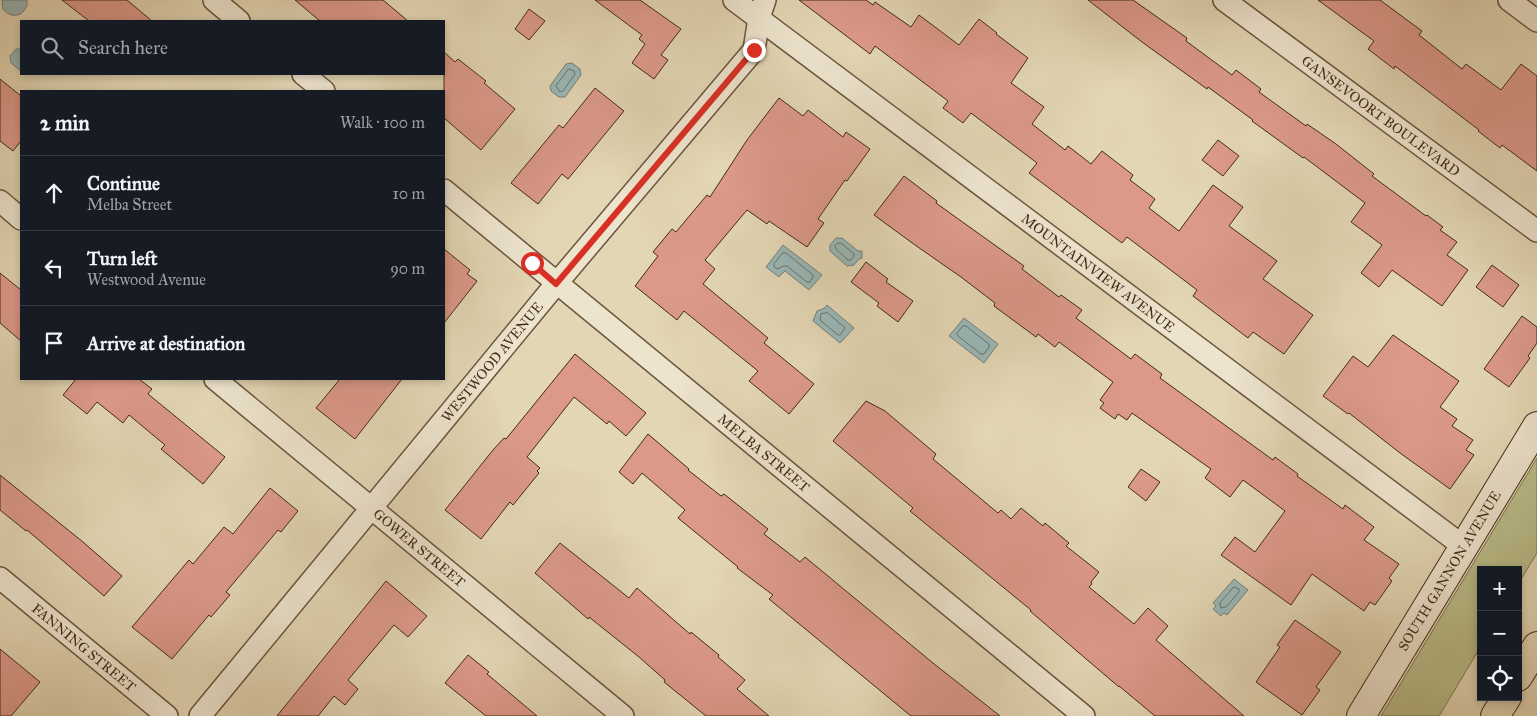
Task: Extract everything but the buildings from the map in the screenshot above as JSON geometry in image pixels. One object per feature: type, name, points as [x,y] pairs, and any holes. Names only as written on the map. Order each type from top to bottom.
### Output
[{"type":"highway","points":[[1522,671],[1537,646]]},
{"type":"highway","points":[[1496,716],[1504,701]]},
{"type":"street","points":[[214,0],[238,20]]},
{"type":"street","name":"MOUNTAINVIEW AVENUE","points":[[734,0],[762,9],[1463,546]]},
{"type":"street","name":"GANSEVOORT BOULEVARD","points":[[1224,0],[1537,231]]},
{"type":"street","points":[[1510,0],[1537,21]]},
{"type":"street","name":"WESTWOOD AVENUE","points":[[200,716],[556,284],[754,50],[762,9]]},
{"type":"street","points":[[304,75],[323,90]]},
{"type":"street","name":"MELBA STREET","points":[[445,191],[1084,716]]},
{"type":"street","points":[[0,201],[20,218]]},
{"type":"street","name":"GOWER STREET","points":[[215,380],[623,716]]},
{"type":"street","name":"SOUTH GANNON AVENUE","points":[[1361,716],[1537,426]]},
{"type":"street","name":"FANNING STREET","points":[[0,578],[167,716]]},
{"type":"green space","points":[[1537,458],[1537,553],[1522,577],[1522,566],[1477,566],[1477,653],[1439,716],[1381,716]]},
{"type":"water","points":[[2,0],[27,0],[27,6],[22,13],[12,15],[3,9]]},
{"type":"water","points":[[16,49],[20,49],[20,70],[11,63],[10,56]]},
{"type":"water","points":[[572,63],[580,69],[581,75],[565,97],[559,97],[551,91],[550,86],[566,64]]},
{"type":"water","points":[[836,238],[842,238],[858,251],[862,251],[862,258],[854,265],[847,266],[830,251],[830,245]]},
{"type":"water","points":[[783,245],[822,275],[809,290],[785,271],[779,277],[766,267]]},
{"type":"water","points":[[827,305],[854,328],[840,343],[813,321],[817,311],[825,308]]},
{"type":"water","points":[[964,318],[998,344],[984,363],[949,336]]},
{"type":"water","points":[[1234,579],[1248,590],[1227,615],[1224,613],[1221,616],[1213,609],[1216,606],[1213,603]]},
{"type":"route","points":[[532,263],[556,284],[754,50]]}]
